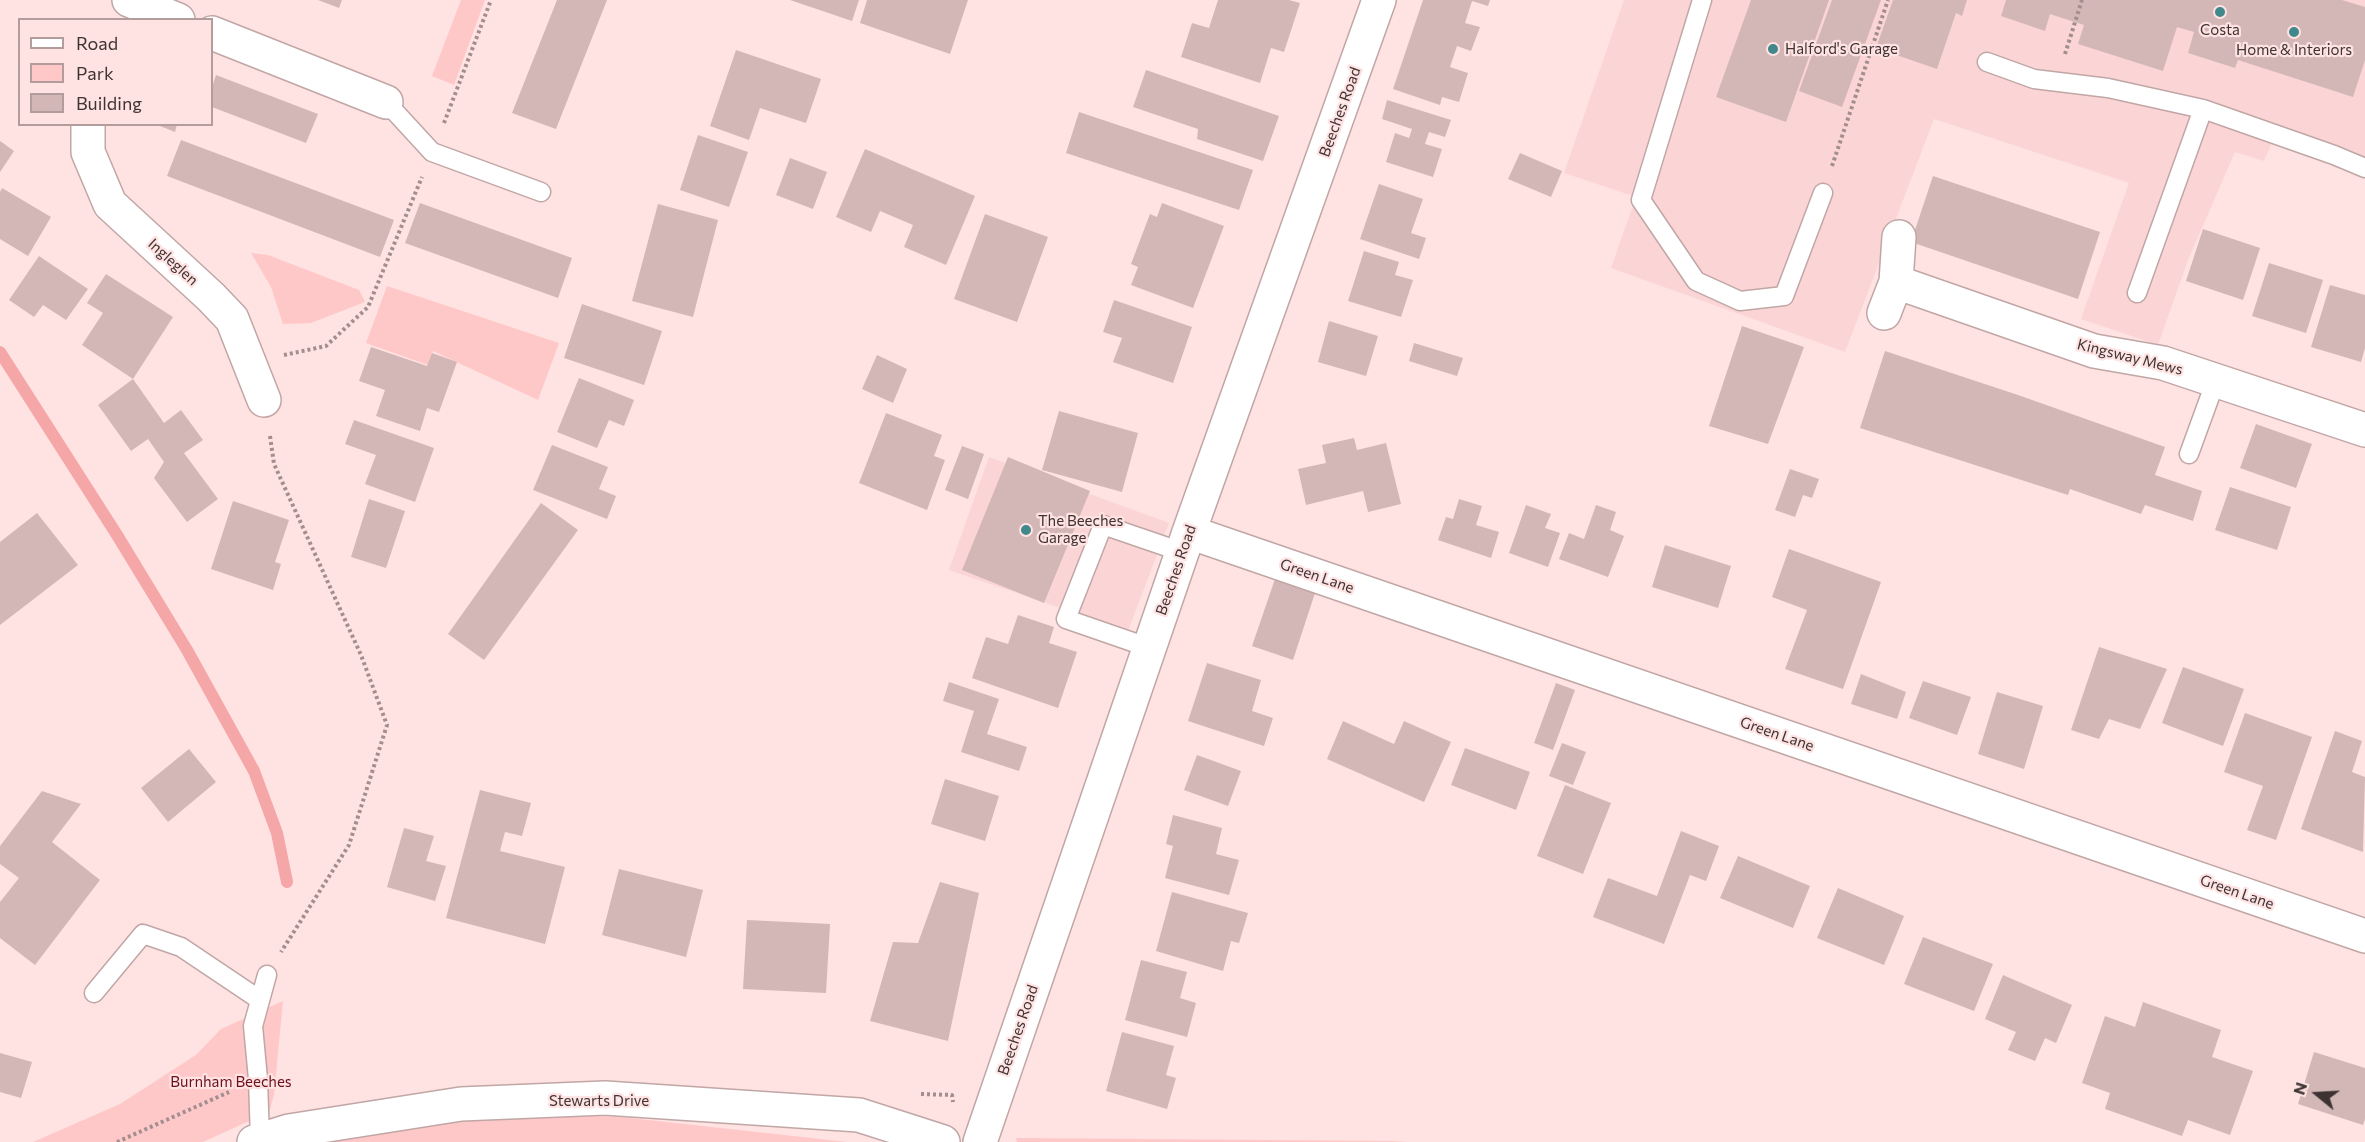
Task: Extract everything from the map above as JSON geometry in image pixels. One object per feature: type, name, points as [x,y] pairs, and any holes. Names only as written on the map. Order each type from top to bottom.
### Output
[{"type":"street","points":[[112,18],[118,0]]},
{"type":"street","points":[[129,0],[173,18]]},
{"type":"street","name":"Beeches Road","points":[[980,1142],[1186,542],[1379,0]]},
{"type":"street","points":[[213,33],[386,102]]},
{"type":"street","name":"Ingleglen","points":[[88,126],[88,153],[110,204],[212,297],[232,319],[264,400]]},
{"type":"street","points":[[1884,313],[1896,282],[1899,237]]},
{"type":"street","name":"Kingsway Mews","points":[[1896,282],[2094,351],[2163,363],[2365,430]]},
{"type":"street","name":"Green Lane","points":[[1186,542],[2365,936]]},
{"type":"street","name":"Stewarts Drive","points":[[257,1141],[289,1131],[461,1104],[605,1098],[860,1115],[943,1142]]},
{"type":"lane","points":[[1702,0],[1641,200],[1696,281],[1740,301],[1784,296],[1823,193]]},
{"type":"lane","points":[[1987,62],[2034,79],[2108,87],[2203,110],[2365,168]]},
{"type":"lane","points":[[386,102],[432,152],[541,192]]},
{"type":"lane","points":[[2137,293],[2203,110]]},
{"type":"lane","points":[[2189,454],[2216,380]]},
{"type":"lane","points":[[1150,648],[1066,619],[1103,525],[1186,542]]},
{"type":"lane","points":[[94,993],[143,934],[182,947],[260,1000]]},
{"type":"lane","points":[[257,1141],[258,1079],[253,1026],[267,975]]},
{"type":"path","points":[[249,362],[326,346],[368,307],[491,0]]},
{"type":"path","points":[[1823,193],[1888,0]]},
{"type":"path","points":[[2075,22],[2082,0]]},
{"type":"path","points":[[264,400],[274,464],[361,655],[387,725],[349,845],[267,975]]},
{"type":"path","points":[[117,1142],[258,1079]]},
{"type":"shaded area","points":[[1624,0],[2365,0],[2365,168],[2273,140],[2264,161],[2235,152],[2188,260],[2158,345],[2081,319],[2129,183],[1934,119],[1845,352],[1611,268],[1636,197],[1564,173]]},
{"type":"shaded area","points":[[989,457],[1169,523],[1128,631],[949,570]]},
{"type":"green space","points":[[461,0],[485,0],[454,85],[432,76]]},
{"type":"green space","points":[[251,253],[268,255],[359,290],[365,302],[311,323],[283,324],[271,287]]},
{"type":"green space","points":[[387,286],[559,343],[538,400],[433,351],[428,365],[366,343]]},
{"type":"green space","name":"Burnham Beeches","points":[[283,1001],[274,1095],[269,1112],[203,1142],[33,1142],[120,1104],[196,1055],[221,1029]]},
{"type":"green space","points":[[485,1113],[621,1117],[847,1142],[306,1142]]},
{"type":"green space","points":[[1016,1138],[1393,1141],[1408,1142],[1017,1142]]},
{"type":"building","points":[[318,0],[342,0],[339,8]]},
{"type":"building","points":[[557,0],[607,0],[556,129],[512,113]]},
{"type":"building","points":[[790,0],[859,0],[852,21]]},
{"type":"building","points":[[867,0],[968,0],[950,54],[860,23]]},
{"type":"building","points":[[1218,0],[1289,0],[1300,3],[1284,52],[1271,48],[1260,83],[1181,57],[1192,23],[1209,28]]},
{"type":"building","points":[[1423,0],[1490,0],[1488,6],[1472,1],[1465,23],[1480,27],[1471,51],[1457,46],[1450,67],[1468,73],[1459,102],[1442,97],[1440,105],[1393,89]]},
{"type":"building","name":"Halford's Garage","points":[[1751,0],[1829,0],[1786,122],[1716,97]]},
{"type":"building","points":[[1832,0],[1881,0],[1842,107],[1799,91]]},
{"type":"building","points":[[1893,0],[1967,0],[1962,16],[1956,13],[1937,69],[1876,48]]},
{"type":"building","points":[[2006,0],[2342,0],[2365,7],[2365,60],[2353,97],[2238,60],[2235,68],[2188,53],[2194,32],[2177,27],[2163,71],[2078,44],[2084,25],[2050,14],[2045,31],[2001,16]]},
{"type":"building","points":[[736,50],[821,79],[806,123],[760,108],[749,140],[710,126]]},
{"type":"building","points":[[1146,70],[1279,116],[1263,161],[1197,139],[1198,129],[1133,107]]},
{"type":"building","points":[[216,75],[318,114],[306,143],[213,107],[213,84]]},
{"type":"building","points":[[1387,100],[1451,120],[1445,137],[1429,132],[1425,144],[1442,149],[1433,177],[1386,162],[1395,133],[1409,138],[1412,129],[1382,119]]},
{"type":"building","points":[[1079,112],[1253,170],[1239,210],[1066,153]]},
{"type":"building","points":[[160,126],[176,126],[175,132]]},
{"type":"building","points":[[698,135],[748,152],[729,207],[680,190]]},
{"type":"building","points":[[181,140],[394,220],[380,257],[167,176]]},
{"type":"building","points":[[0,141],[14,151],[0,172]]},
{"type":"building","points":[[865,149],[975,196],[946,265],[904,247],[913,225],[880,211],[871,232],[836,217]]},
{"type":"building","points":[[1520,153],[1562,171],[1551,197],[1508,179]]},
{"type":"building","points":[[790,158],[827,172],[813,209],[776,195]]},
{"type":"building","points":[[1933,176],[2100,232],[2078,299],[1911,242]]},
{"type":"building","points":[[1379,184],[1423,199],[1411,233],[1426,238],[1419,259],[1360,239]]},
{"type":"building","points":[[2,188],[51,217],[28,256],[0,239],[0,192]]},
{"type":"building","points":[[420,203],[572,258],[558,298],[405,243]]},
{"type":"building","points":[[1162,203],[1224,226],[1193,308],[1131,285],[1138,267],[1131,264],[1150,214],[1157,217]]},
{"type":"building","points":[[658,204],[718,220],[693,317],[632,301]]},
{"type":"building","points":[[985,214],[1048,237],[1017,322],[954,299]]},
{"type":"building","points":[[2203,229],[2260,248],[2243,300],[2186,281]]},
{"type":"building","points":[[1364,251],[1399,262],[1395,275],[1413,280],[1401,317],[1348,301]]},
{"type":"building","points":[[39,256],[88,289],[66,320],[43,305],[34,317],[9,300]]},
{"type":"building","points":[[2269,263],[2323,280],[2306,333],[2252,316]]},
{"type":"building","points":[[106,274],[173,317],[133,379],[82,345],[103,313],[87,303]]},
{"type":"building","points":[[2330,285],[2365,295],[2365,348],[2361,362],[2311,347]]},
{"type":"building","points":[[1114,300],[1192,327],[1173,383],[1113,362],[1122,338],[1103,332]]},
{"type":"building","points":[[582,304],[662,331],[644,385],[564,358]]},
{"type":"building","points":[[1329,321],[1378,336],[1366,376],[1318,362]]},
{"type":"building","points":[[1742,326],[1804,347],[1768,444],[1709,426]]},
{"type":"building","points":[[1414,343],[1463,358],[1457,376],[1409,361]]},
{"type":"building","points":[[371,347],[427,366],[432,353],[457,362],[439,412],[427,408],[420,431],[376,416],[385,390],[359,381]]},
{"type":"building","points":[[1885,351],[2165,447],[2155,475],[2202,491],[2193,521],[2145,505],[2141,514],[2070,489],[2068,495],[1860,428]]},
{"type":"building","points":[[877,355],[907,369],[893,403],[862,389]]},
{"type":"building","points":[[579,378],[634,400],[624,426],[609,420],[597,448],[557,432]]},
{"type":"building","points":[[133,379],[164,423],[181,410],[203,440],[184,453],[218,499],[187,522],[154,478],[164,462],[148,439],[131,451],[98,405]]},
{"type":"building","points":[[1059,411],[1138,433],[1122,492],[1042,470]]},
{"type":"building","points":[[886,413],[942,435],[934,456],[945,460],[927,510],[859,483]]},
{"type":"building","points":[[354,420],[434,448],[415,502],[365,484],[376,455],[345,444]]},
{"type":"building","points":[[2256,424],[2312,444],[2296,488],[2240,468]]},
{"type":"building","points":[[1354,438],[1357,450],[1386,443],[1401,504],[1368,512],[1363,491],[1306,505],[1298,469],[1326,463],[1322,445]]},
{"type":"building","points":[[552,445],[608,467],[599,489],[616,496],[607,519],[533,490]]},
{"type":"building","points":[[962,446],[984,454],[968,499],[945,490]]},
{"type":"building","name":"The Beeches Garage","points":[[1008,457],[1090,491],[1044,603],[962,570]]},
{"type":"building","points":[[1790,469],[1819,479],[1812,498],[1803,495],[1795,517],[1775,510]]},
{"type":"building","points":[[2230,487],[2291,507],[2277,550],[2215,530]]},
{"type":"building","points":[[369,499],[405,511],[386,568],[351,557]]},
{"type":"building","points":[[1459,499],[1482,506],[1476,525],[1499,532],[1491,558],[1438,540],[1446,517],[1453,519]]},
{"type":"building","points":[[233,501],[289,520],[275,562],[281,564],[273,590],[211,569]]},
{"type":"building","points":[[541,503],[578,530],[484,660],[448,634]]},
{"type":"building","points":[[1526,505],[1551,514],[1545,528],[1560,533],[1548,567],[1509,553]]},
{"type":"building","points":[[1596,505],[1616,512],[1610,530],[1624,536],[1608,577],[1559,559],[1569,533],[1584,539]]},
{"type":"building","points":[[37,513],[78,565],[0,625],[0,542]]},
{"type":"building","points":[[1665,545],[1731,566],[1718,608],[1652,587]]},
{"type":"building","points":[[1789,549],[1881,582],[1843,689],[1785,669],[1807,610],[1772,597]]},
{"type":"building","points":[[1275,579],[1315,593],[1293,660],[1252,646]]},
{"type":"building","points":[[1018,615],[1054,627],[1049,643],[1077,652],[1058,708],[972,678],[986,637],[1008,644]]},
{"type":"building","points":[[2099,647],[2167,669],[2140,729],[2109,719],[2099,739],[2071,730]]},
{"type":"building","points":[[1207,663],[1261,680],[1252,711],[1273,718],[1264,746],[1188,721]]},
{"type":"building","points":[[2183,667],[2244,689],[2223,746],[2162,723]]},
{"type":"building","points":[[1861,674],[1906,692],[1897,719],[1851,704]]},
{"type":"building","points":[[1923,681],[1971,697],[1957,735],[1909,718]]},
{"type":"building","points":[[949,682],[999,699],[987,734],[1027,747],[1019,771],[961,752],[974,711],[943,701]]},
{"type":"building","points":[[1556,683],[1575,690],[1553,750],[1534,743]]},
{"type":"building","points":[[1997,692],[2043,706],[2024,769],[1978,754]]},
{"type":"building","points":[[2245,713],[2312,737],[2276,840],[2247,830],[2263,786],[2224,772]]},
{"type":"building","points":[[1343,721],[1394,744],[1404,721],[1451,742],[1424,802],[1327,759]]},
{"type":"building","points":[[2335,731],[2362,741],[2352,772],[2365,777],[2363,852],[2301,829]]},
{"type":"building","points":[[1562,743],[1586,752],[1573,785],[1549,776]]},
{"type":"building","points":[[1465,748],[1530,772],[1516,810],[1451,785]]},
{"type":"building","points":[[189,749],[216,782],[168,822],[141,788]]},
{"type":"building","points":[[1197,755],[1241,771],[1228,806],[1184,790]]},
{"type":"building","points":[[945,779],[999,796],[985,841],[931,824]]},
{"type":"building","points":[[1565,785],[1611,803],[1583,874],[1537,856]]},
{"type":"building","points":[[480,790],[531,803],[522,836],[505,832],[500,851],[565,867],[545,944],[446,918]]},
{"type":"building","points":[[42,791],[81,804],[52,842],[100,880],[35,965],[0,938],[0,902],[19,878],[0,864],[0,846]]},
{"type":"building","points":[[1173,815],[1222,828],[1216,854],[1239,860],[1229,895],[1165,878],[1173,846],[1166,844]]},
{"type":"building","points":[[404,828],[434,836],[426,861],[446,866],[435,901],[387,887]]},
{"type":"building","points":[[1681,831],[1719,846],[1706,881],[1690,875],[1664,944],[1593,917],[1608,878],[1657,896]]},
{"type":"building","points":[[1738,856],[1810,886],[1793,928],[1720,898]]},
{"type":"building","points":[[619,869],[703,890],[686,957],[602,935]]},
{"type":"building","points":[[940,882],[979,893],[948,1041],[870,1021],[893,942],[918,943]]},
{"type":"building","points":[[1838,888],[1904,916],[1884,965],[1817,938]]},
{"type":"building","points":[[1172,892],[1248,913],[1239,943],[1231,941],[1223,971],[1156,951]]},
{"type":"building","points":[[747,920],[830,924],[826,993],[743,989]]},
{"type":"building","points":[[1923,937],[1993,964],[1974,1011],[1904,984]]},
{"type":"building","points":[[1141,960],[1187,972],[1180,998],[1196,1003],[1187,1037],[1125,1020]]},
{"type":"building","points":[[2003,975],[2072,1005],[2056,1043],[2045,1038],[2035,1061],[2008,1050],[2016,1032],[1985,1019]]},
{"type":"building","points":[[2143,1002],[2221,1030],[2212,1057],[2253,1071],[2230,1135],[2188,1120],[2182,1136],[2105,1109],[2110,1093],[2082,1083],[2105,1016],[2135,1027]]},
{"type":"building","points":[[1122,1032],[1174,1046],[1166,1075],[1176,1078],[1167,1109],[1106,1091]]},
{"type":"building","points":[[2314,1052],[2365,1068],[2363,1125],[2298,1104]]},
{"type":"building","points":[[0,1053],[32,1062],[21,1098],[0,1092]]},
{"type":"waterway","points":[[0,352],[117,535],[187,650],[254,771],[277,833],[287,882]]},
{"type":"place","name":"Costa","points":[[2220,12]]},
{"type":"place","name":"Home & Interiors","points":[[2294,32]]},
{"type":"place","name":"Halford's Garage","points":[[1773,49]]},
{"type":"place","name":"The Beeches Garage","points":[[1026,530]]}]
